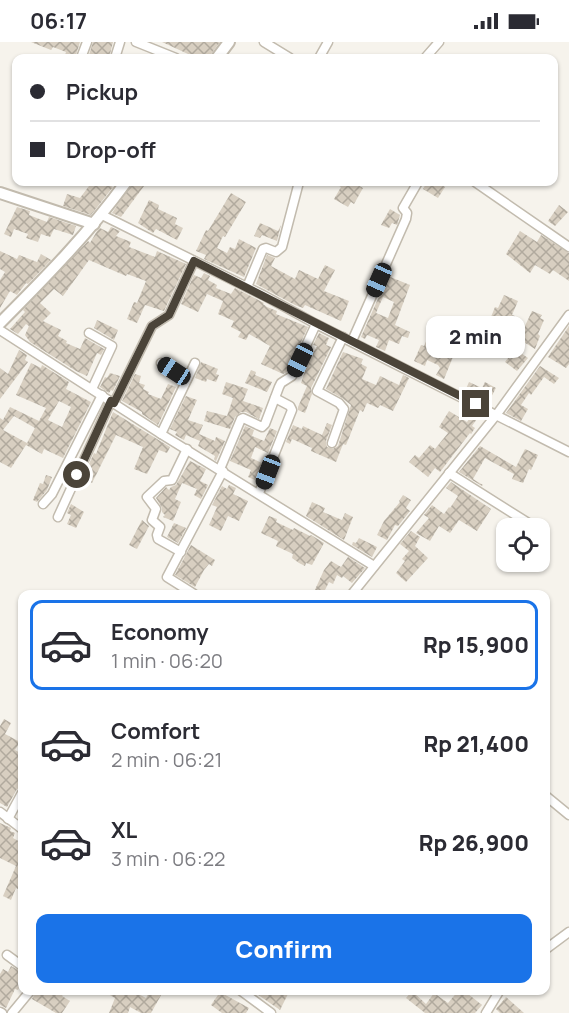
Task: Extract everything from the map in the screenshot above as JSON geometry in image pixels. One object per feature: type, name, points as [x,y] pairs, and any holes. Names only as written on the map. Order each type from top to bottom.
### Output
[{"type":"street","points":[[136,42],[166,54]]},
{"type":"street","points":[[264,42],[284,54]]},
{"type":"street","points":[[428,54],[439,42]]},
{"type":"street","points":[[0,323],[94,225],[123,186]]},
{"type":"street","points":[[247,287],[263,249],[276,252],[282,247],[297,186]]},
{"type":"street","points":[[352,341],[406,219],[407,213],[403,208],[416,186]]},
{"type":"street","points":[[481,186],[569,246]]},
{"type":"street","points":[[0,194],[94,225]]},
{"type":"street","points":[[102,215],[569,452]]},
{"type":"street","points":[[58,517],[112,402],[152,326],[169,315],[194,261]]},
{"type":"street","points":[[354,590],[565,327],[569,315]]},
{"type":"street","points":[[186,590],[167,577],[221,470],[238,423],[243,418],[262,426],[266,421],[281,383],[292,376],[316,324]]},
{"type":"street","points":[[0,330],[161,434],[260,493],[374,566]]},
{"type":"street","points":[[89,333],[112,346],[92,389]]},
{"type":"street","points":[[332,443],[344,409],[339,403],[317,391],[343,337]]},
{"type":"street","points":[[161,363],[187,380]]},
{"type":"street","points":[[161,434],[195,363]]},
{"type":"street","points":[[43,504],[52,494],[102,395]]},
{"type":"street","points":[[260,493],[292,410],[290,406],[275,398]]},
{"type":"street","points":[[181,552],[158,538],[160,527],[152,520],[156,509],[147,497],[164,481],[172,480],[187,449]]},
{"type":"street","points":[[449,473],[520,518]]},
{"type":"street","points":[[550,799],[569,815]]},
{"type":"street","points":[[8,819],[18,801]]},
{"type":"street","points":[[0,812],[18,826]]},
{"type":"street","points":[[550,946],[569,932]]},
{"type":"street","points":[[7,955],[18,963]]},
{"type":"street","points":[[12,1013],[27,995]]},
{"type":"street","points":[[247,995],[271,1013]]},
{"type":"street","points":[[486,1013],[497,995]]},
{"type":"building","points":[[31,42],[80,42],[76,54],[65,54],[66,52],[53,47],[51,50]]},
{"type":"building","points":[[93,42],[113,42],[110,54],[89,54]]},
{"type":"building","points":[[162,42],[220,42],[211,54],[188,54]]},
{"type":"building","points":[[89,186],[113,187],[91,215],[63,206],[67,194],[80,198]]},
{"type":"building","points":[[130,186],[144,186],[121,217],[112,213]]},
{"type":"building","points":[[339,186],[363,188],[354,204],[351,202],[348,207],[334,199],[341,187]]},
{"type":"building","points":[[425,186],[445,187],[438,198],[423,189]]},
{"type":"building","points":[[231,193],[246,202],[217,248],[227,253],[230,247],[235,249],[239,239],[256,248],[244,277],[204,259],[206,255],[196,251],[206,230],[208,231]]},
{"type":"building","points":[[149,200],[159,205],[158,209],[177,218],[175,224],[183,228],[177,240],[156,229],[153,233],[138,223]]},
{"type":"building","points":[[559,205],[568,212],[555,226],[548,221]]},
{"type":"building","points":[[17,207],[30,211],[29,215],[47,222],[49,217],[76,226],[73,235],[54,229],[50,237],[41,234],[38,242],[26,238],[28,234],[14,229],[11,237],[4,234]]},
{"type":"building","points":[[390,209],[400,215],[397,225],[392,223],[389,228],[381,225]]},
{"type":"building","points":[[260,223],[278,231],[281,225],[277,241],[262,235],[260,238],[254,236]]},
{"type":"building","points":[[111,227],[120,231],[116,236],[131,242],[129,247],[155,257],[157,251],[186,264],[164,311],[145,305],[137,323],[127,319],[146,281],[127,274],[126,276],[89,260],[63,296],[54,289],[40,303],[51,313],[43,321],[61,330],[58,336],[67,341],[66,343],[80,349],[85,338],[104,349],[101,355],[97,353],[87,376],[30,342],[25,335],[29,326],[26,324],[18,334],[10,329],[25,312],[23,310],[88,241],[90,243],[97,231],[100,228],[108,232]]},
{"type":"building","points":[[520,231],[537,242],[541,235],[569,253],[569,281],[553,270],[550,274],[535,265],[530,273],[506,254]]},
{"type":"building","points":[[0,251],[17,259],[19,255],[37,262],[41,254],[51,260],[28,284],[26,283],[17,295],[10,291],[0,308],[0,280],[5,272],[0,269]]},
{"type":"building","points":[[267,255],[275,258],[271,266],[295,279],[299,270],[318,279],[325,265],[335,270],[324,291],[349,301],[341,321],[305,305],[303,308],[295,305],[256,284]]},
{"type":"building","points":[[204,273],[210,276],[208,280],[217,285],[216,288],[231,294],[235,288],[277,311],[276,314],[308,327],[287,372],[283,374],[261,364],[270,346],[249,334],[246,340],[238,337],[241,332],[231,327],[234,321],[218,314],[223,301],[207,294],[198,312],[181,304],[194,275],[201,278]]},
{"type":"building","points":[[388,276],[410,285],[395,325],[410,332],[408,338],[402,336],[399,344],[389,340],[385,351],[376,347],[379,340],[367,335],[365,339],[361,337]],"holes":[[[383,297],[394,302],[388,318],[376,313]]]},
{"type":"building","points":[[504,295],[518,301],[512,321],[524,328],[532,311],[542,315],[540,318],[544,320],[535,349],[514,336],[508,345],[485,332],[495,307],[498,308]]},
{"type":"building","points":[[97,320],[118,330],[114,340],[94,328]]},
{"type":"building","points":[[434,323],[443,326],[438,339],[447,344],[443,353],[453,357],[444,379],[436,375],[440,368],[438,365],[427,360],[425,366],[414,361],[421,345],[424,346]]},
{"type":"building","points":[[569,326],[569,364],[566,368],[548,357]]},
{"type":"building","points":[[319,333],[329,338],[326,345],[331,347],[311,388],[312,394],[305,413],[298,410],[307,386],[301,383],[305,371],[302,369],[308,356],[311,357],[317,346],[313,345]]},
{"type":"building","points":[[515,349],[528,358],[517,371],[505,362]]},
{"type":"building","points":[[19,350],[27,355],[25,360],[28,362],[0,399],[0,368],[8,374]]},
{"type":"building","points":[[343,352],[363,359],[361,364],[367,367],[362,379],[376,385],[380,376],[399,385],[403,375],[409,378],[393,411],[380,405],[378,408],[367,403],[363,412],[360,410],[346,445],[343,444],[336,462],[311,451],[312,448],[292,439],[290,444],[286,442],[293,425],[302,429],[303,426],[322,435],[327,423],[332,425],[326,441],[327,447],[333,449],[338,446],[351,405],[326,389]]},
{"type":"building","points":[[201,362],[218,369],[216,374],[219,375],[216,382],[207,379],[206,382],[195,378]]},
{"type":"building","points":[[31,363],[41,368],[42,365],[69,382],[66,389],[91,402],[63,458],[44,449],[42,454],[26,445],[11,468],[0,462],[0,418],[3,420],[10,407],[39,421],[46,408],[16,395]],"holes":[[[59,401],[71,407],[62,427],[48,420]],[[14,416],[35,428],[27,443],[3,430]]]},
{"type":"building","points":[[540,366],[559,378],[554,384],[544,377],[531,395],[529,393],[521,405],[528,409],[521,421],[506,413]]},
{"type":"building","points":[[251,370],[256,372],[255,375],[272,382],[267,392],[245,383]]},
{"type":"building","points":[[110,373],[120,376],[113,391],[109,393],[100,387]]},
{"type":"building","points":[[135,374],[141,376],[139,383],[145,385],[143,389],[149,392],[148,394],[161,399],[168,384],[176,387],[158,425],[142,412],[122,401]]},
{"type":"building","points":[[226,382],[248,389],[243,401],[263,408],[259,419],[246,412],[241,412],[235,417],[230,429],[204,421],[207,411],[227,416],[233,398],[222,394]]},
{"type":"building","points":[[469,382],[482,388],[485,382],[496,388],[488,403],[465,391]]},
{"type":"building","points":[[186,396],[197,400],[188,420],[203,425],[199,434],[215,441],[216,437],[225,441],[216,461],[215,456],[198,446],[200,441],[186,435],[184,440],[175,435],[177,432],[170,429]]},
{"type":"building","points":[[449,411],[467,422],[474,412],[479,416],[472,426],[475,428],[471,434],[440,472],[435,468],[428,477],[409,462],[415,455],[419,458],[430,445],[435,449],[448,433],[439,427]]},
{"type":"building","points":[[113,412],[170,447],[167,453],[159,450],[147,474],[134,469],[143,447],[116,435],[92,483],[82,479],[94,453],[96,454]]},
{"type":"building","points":[[245,426],[254,430],[252,436],[264,441],[270,428],[277,431],[268,453],[255,447],[251,458],[262,463],[255,480],[248,477],[251,470],[230,461]]},
{"type":"building","points":[[480,446],[516,467],[525,449],[538,455],[523,483],[512,479],[514,474],[485,458],[473,479],[482,486],[459,472]]},
{"type":"building","points":[[190,461],[206,469],[200,481],[208,485],[201,499],[194,495],[197,489],[182,483],[175,499],[181,502],[173,521],[163,517],[165,515],[156,498],[166,487],[169,490],[176,485]]},
{"type":"building","points":[[46,475],[52,477],[47,490],[37,502],[33,500]]},
{"type":"building","points":[[451,482],[491,509],[477,531],[459,520],[450,533],[439,526],[430,541],[416,533],[429,518],[424,515],[432,505],[444,514],[450,508],[458,496],[446,488]]},
{"type":"building","points":[[229,485],[236,488],[233,494],[248,501],[239,521],[228,516],[221,531],[209,525],[217,507],[212,505],[222,486],[227,489]]},
{"type":"building","points":[[403,495],[411,500],[406,508],[410,511],[398,526],[395,525],[387,540],[377,535]]},
{"type":"building","points":[[312,502],[325,508],[323,512],[342,520],[345,513],[353,517],[344,540],[306,516]]},
{"type":"building","points":[[71,504],[84,512],[76,528],[67,524],[71,515],[67,513]]},
{"type":"building","points":[[269,516],[277,519],[276,522],[311,535],[324,543],[312,565],[306,563],[305,566],[299,563],[292,558],[293,554],[276,546],[278,541],[261,533]]},
{"type":"building","points":[[142,520],[149,526],[137,549],[129,545]]},
{"type":"building","points":[[174,523],[186,528],[178,543],[167,537]]},
{"type":"building","points":[[411,531],[420,537],[415,546],[428,558],[406,582],[396,573],[405,561],[402,559],[409,551],[400,544]]},
{"type":"building","points":[[359,538],[377,547],[372,557],[352,545]]},
{"type":"building","points":[[191,545],[215,560],[212,566],[209,564],[204,570],[195,587],[175,575]]},
{"type":"building","points":[[348,557],[365,568],[352,583],[343,576],[342,578],[337,575],[333,584],[329,582],[325,590],[315,590],[331,561],[341,567]]},
{"type":"building","points":[[4,719],[11,723],[5,734],[18,741],[15,750],[18,752],[18,789],[7,807],[0,803],[0,726]]},
{"type":"building","points":[[0,823],[11,828],[10,831],[15,833],[13,838],[18,841],[18,889],[16,888],[11,900],[3,896],[16,866],[0,858]]},
{"type":"building","points":[[11,966],[18,970],[18,990],[15,989],[6,1008],[0,1005],[0,974],[3,969],[8,972]]},
{"type":"building","points":[[34,995],[63,995],[70,1001],[62,1013],[56,1013],[32,999]]},
{"type":"building","points":[[110,995],[140,995],[146,998],[148,995],[161,995],[151,1013],[141,1013],[130,1007],[128,1013],[109,1013],[115,998]]},
{"type":"building","points":[[218,995],[225,995],[249,1008],[246,1013],[222,1013],[211,1005]]},
{"type":"building","points":[[258,995],[288,995],[280,1010]]},
{"type":"building","points":[[409,995],[416,995],[426,1004],[433,995],[437,995],[448,1003],[455,995],[469,995],[482,1005],[475,1013],[425,1013],[406,998]]},
{"type":"building","points":[[506,997],[524,1013],[500,1013],[496,1009]]},
{"type":"route","points":[[77,475],[111,401],[114,403],[154,324],[169,315],[194,261],[476,404]]}]
